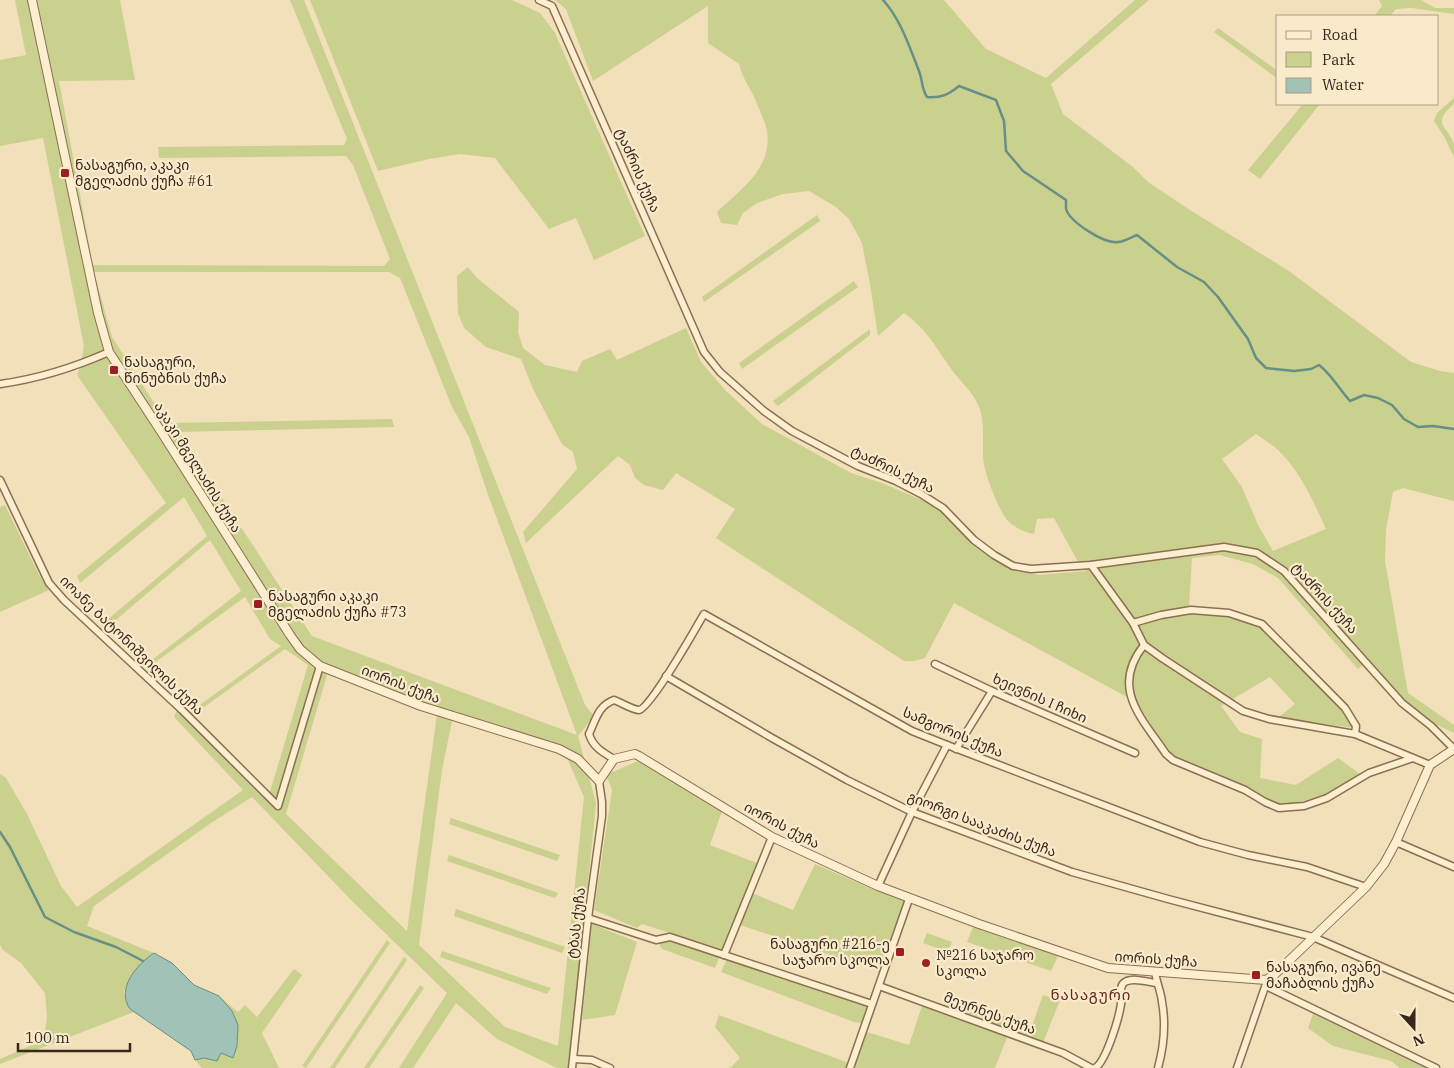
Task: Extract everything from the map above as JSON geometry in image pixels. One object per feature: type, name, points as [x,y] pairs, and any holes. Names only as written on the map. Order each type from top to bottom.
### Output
[{"type":"street","name":"აკაკი მგელაძის ქუჩა","points":[[32,0],[98,313],[109,352],[290,636],[320,666]]},
{"type":"street","name":"ტაძრის ქუჩა","points":[[539,0],[552,6],[704,352],[720,372],[764,411],[792,431],[858,466],[896,481],[921,494],[943,508],[974,540],[1013,566],[1031,569],[1091,565],[1224,546],[1257,553],[1284,571],[1402,703],[1431,726],[1454,749]]},
{"type":"street","points":[[0,384],[43,375],[84,363],[109,352]]},
{"type":"street","name":"იოანე ბატონიშვილის ქუჩა","points":[[0,480],[48,583],[182,710],[278,806],[320,666]]},
{"type":"street","points":[[1091,565],[1133,623],[1144,644],[1162,658],[1243,711],[1268,719],[1355,734],[1430,765]]},
{"type":"street","points":[[1133,623],[1161,615],[1191,610],[1229,613],[1262,624],[1345,708],[1356,726],[1355,734]]},
{"type":"street","name":"სამგორის ქუჩა","points":[[614,759],[599,750],[592,742],[589,734],[604,703],[614,700],[633,709],[641,710],[646,706],[704,614],[912,731],[1200,842],[1248,856],[1307,868],[1366,887]]},
{"type":"street","points":[[1144,644],[1133,664],[1128,683],[1130,698],[1134,708],[1166,754],[1173,760],[1245,790],[1279,808],[1304,806],[1327,798],[1369,773],[1413,758]]},
{"type":"street","name":"ხეივნის I ჩიხი","points":[[935,664],[1135,753]]},
{"type":"street","name":"იორის ქუჩა","points":[[320,666],[421,706],[560,749],[578,759],[599,781]]},
{"type":"street","name":"გიორგი სააკაძის ქუჩა","points":[[666,676],[847,780],[912,812],[1072,872],[1313,937],[1454,998]]},
{"type":"street","points":[[956,749],[992,691]]},
{"type":"street","points":[[878,886],[912,812],[947,745]]},
{"type":"street","points":[[1237,1068],[1266,983],[1366,887],[1384,864],[1396,842],[1430,765],[1454,749]]},
{"type":"street","name":"იორის ქუჩა","points":[[614,759],[635,754],[644,758],[772,837],[878,886],[909,899],[1108,968],[1266,983]]},
{"type":"street","points":[[599,781],[614,759]]},
{"type":"street","name":"ტბას ქუჩა","points":[[572,1068],[588,918],[602,816],[599,781]]},
{"type":"street","points":[[724,955],[772,837]]},
{"type":"street","points":[[1396,842],[1454,867]]},
{"type":"street","points":[[850,1068],[909,899]]},
{"type":"street","points":[[588,918],[656,940],[670,937],[872,1004]]},
{"type":"street","points":[[1155,971],[1156,983],[1161,994],[1164,1018],[1162,1053],[1158,1068]]},
{"type":"street","points":[[1095,1068],[1100,1065],[1106,1055],[1119,1011],[1121,987],[1124,983],[1133,980],[1156,983]]},
{"type":"street","points":[[1266,983],[1436,1068]]},
{"type":"street","name":"მეურნეს ქუჩა","points":[[879,986],[1063,1053],[1091,1068]]},
{"type":"street","points":[[574,1059],[592,1060],[610,1068]]},
{"type":"green space","points":[[15,0],[120,0],[135,80],[59,81],[93,265],[384,266],[390,259],[353,165],[346,156],[159,158],[158,147],[344,145],[347,139],[290,0],[304,0],[585,705],[594,716],[578,736],[596,803],[572,1046],[568,1068],[557,1068],[497,1039],[456,1003],[413,1068],[399,1068],[447,993],[352,901],[252,797],[211,823],[94,906],[87,926],[154,953],[139,966],[124,992],[130,1009],[134,1012],[0,1064],[0,1059],[44,1040],[47,1016],[45,993],[21,963],[3,950],[0,945],[0,774],[6,778],[27,814],[61,886],[77,907],[243,790],[174,717],[180,702],[190,712],[281,646],[270,639],[245,597],[150,666],[148,663],[241,591],[210,540],[104,630],[101,625],[207,536],[184,497],[80,583],[77,576],[166,503],[77,375],[84,346],[43,138],[0,146],[0,60],[26,55]],"holes":[[[94,272],[389,272],[400,278],[452,407],[469,437],[487,492],[577,735],[312,636],[179,432],[394,427],[392,419],[167,423],[112,337]],[[285,649],[308,665],[270,792],[193,715]],[[328,672],[438,707],[407,931],[286,814]],[[454,711],[545,743],[568,760],[584,797],[558,1046],[505,1027],[419,945],[442,770]]]},
{"type":"green space","points":[[310,0],[512,0],[540,13],[555,33],[645,236],[594,260],[576,218],[549,229],[495,158],[460,154],[378,171]]},
{"type":"green space","points":[[555,0],[944,0],[986,49],[1046,78],[1135,0],[1149,0],[1051,84],[1063,114],[1133,167],[1148,182],[1289,271],[1411,362],[1440,371],[1454,373],[1454,501],[1403,488],[1393,492],[1386,530],[1385,561],[1408,693],[1454,725],[1454,733],[1433,723],[1396,693],[1369,660],[1358,669],[1278,578],[1253,564],[1219,555],[1192,558],[1189,607],[1230,610],[1262,619],[1350,709],[1361,729],[1283,718],[1280,716],[1295,704],[1270,677],[1221,706],[1240,732],[1262,739],[1260,778],[1296,785],[1338,758],[1360,774],[1326,794],[1289,805],[1275,804],[1245,787],[1174,757],[1167,751],[1132,694],[1127,697],[954,603],[925,658],[904,661],[716,538],[735,509],[676,473],[663,490],[644,485],[635,478],[630,465],[618,456],[526,543],[523,532],[577,469],[573,452],[562,444],[533,389],[521,359],[486,347],[464,328],[458,313],[457,276],[468,267],[477,278],[519,312],[518,332],[523,348],[545,365],[577,372],[582,361],[610,349],[617,360],[686,328],[701,362],[725,390],[762,424],[851,473],[882,483],[931,504],[945,514],[980,550],[1014,571],[1039,575],[1086,571],[1077,560],[1054,518],[1037,519],[1034,534],[1016,527],[1004,516],[993,493],[985,469],[983,428],[977,403],[920,327],[904,313],[878,336],[862,243],[849,219],[836,207],[809,191],[783,194],[757,203],[743,213],[737,225],[721,223],[717,212],[753,177],[765,156],[768,144],[765,123],[739,64],[708,43],[708,6],[593,81],[566,9]],"holes":[[[1256,434],[1278,450],[1293,468],[1306,487],[1326,529],[1273,551],[1258,525],[1242,487],[1222,459]]]},
{"type":"green space","points":[[1379,0],[1421,0],[1435,8],[1454,8],[1454,14],[1411,8],[1396,9],[1391,15],[1375,15],[1382,6]]},
{"type":"green space","points":[[1218,28],[1276,70],[1276,78],[1214,32]]},
{"type":"green space","points":[[1454,98],[1454,104],[1447,111],[1442,121],[1454,145],[1454,157],[1434,121],[1437,113]]},
{"type":"green space","points":[[1302,105],[1319,105],[1260,179],[1248,170]]},
{"type":"green space","points":[[817,215],[820,221],[704,302],[702,297]]},
{"type":"green space","points":[[854,281],[858,287],[742,369],[739,363]]},
{"type":"green space","points":[[870,329],[870,335],[778,406],[773,401]]},
{"type":"green space","points":[[5,505],[39,575],[49,590],[0,612],[0,507]]},
{"type":"green space","points":[[640,760],[722,811],[710,845],[757,863],[725,951],[642,924],[637,928],[594,910],[612,790],[606,775]]},
{"type":"green space","points":[[451,817],[560,855],[557,861],[449,824]]},
{"type":"green space","points":[[449,855],[558,893],[555,898],[447,861]]},
{"type":"green space","points":[[815,864],[872,889],[905,900],[881,972],[740,925],[752,893],[793,910]]},
{"type":"green space","points":[[456,909],[565,947],[562,953],[454,916]]},
{"type":"green space","points":[[592,924],[637,942],[615,1015],[582,1020]]},
{"type":"green space","points":[[973,927],[1058,956],[1051,971],[967,942]]},
{"type":"green space","points":[[927,933],[952,942],[948,952],[923,943]]},
{"type":"green space","points":[[387,940],[390,943],[306,1068],[302,1066]]},
{"type":"green space","points":[[670,940],[720,956],[715,968],[662,949],[660,943]]},
{"type":"green space","points":[[442,951],[551,988],[547,994],[440,957]]},
{"type":"green space","points":[[404,957],[407,960],[335,1068],[330,1068]]},
{"type":"green space","points":[[727,959],[865,1005],[864,1017],[861,1023],[854,1022],[721,972]]},
{"type":"green space","points":[[294,969],[302,975],[262,1033],[279,1068],[202,1068],[195,1060],[204,1058],[217,1061],[221,1053],[232,1058],[232,1011],[219,996],[238,1012],[245,1005],[257,1017]]},
{"type":"green space","points":[[420,985],[424,988],[369,1068],[364,1068]]},
{"type":"green space","points":[[1043,995],[1060,1000],[1043,1043],[943,1007],[947,996],[1032,1026]]},
{"type":"green space","points":[[922,1006],[1008,1035],[995,1068],[854,1068],[867,1032],[909,1045]]},
{"type":"green space","points":[[1313,1014],[1425,1068],[1400,1068],[1391,1061],[1333,1046],[1308,1028]]},
{"type":"green space","points":[[719,1015],[849,1063],[847,1068],[730,1068],[740,1058],[715,1027]]},
{"type":"water","points":[[154,953],[172,963],[194,985],[219,996],[232,1011],[238,1025],[237,1046],[233,1058],[221,1053],[217,1061],[204,1058],[195,1060],[191,1051],[130,1009],[125,994],[130,978],[141,964]]},
{"type":"waterway","points":[[883,0],[895,16],[904,34],[927,97],[944,95],[959,86],[996,100],[1004,121],[1006,151],[1023,171],[1066,200],[1066,209],[1069,214],[1081,226],[1096,236],[1112,242],[1118,242],[1137,235],[1177,267],[1204,282],[1218,297],[1248,339],[1256,358],[1266,368],[1294,371],[1311,369],[1319,365],[1328,373],[1350,401],[1364,395],[1378,398],[1392,405],[1404,419],[1418,427],[1433,426],[1454,429]]},
{"type":"waterway","points":[[0,832],[10,847],[45,917],[74,932],[116,947],[143,961]]},
{"type":"place","name":"ნასაგური, აკაკი მგელაძის ქუჩა #61","points":[[65,173]]},
{"type":"place","name":"ნასაგური, წინუბნის ქუჩა","points":[[114,370]]},
{"type":"place","name":"ნასაგური აკაკი მგელაძის ქუჩა #73","points":[[258,604]]},
{"type":"place","name":"ნასაგური #216-ე საჯარო სკოლა","points":[[900,952]]},
{"type":"place","name":"№216 საჯარო სკოლა","points":[[926,963]]},
{"type":"place","name":"ნასაგური, ივანე მაჩაბლის ქუჩა","points":[[1256,975]]},
{"type":"district","name":"ნასაგური","points":[[1091,995]]}]
